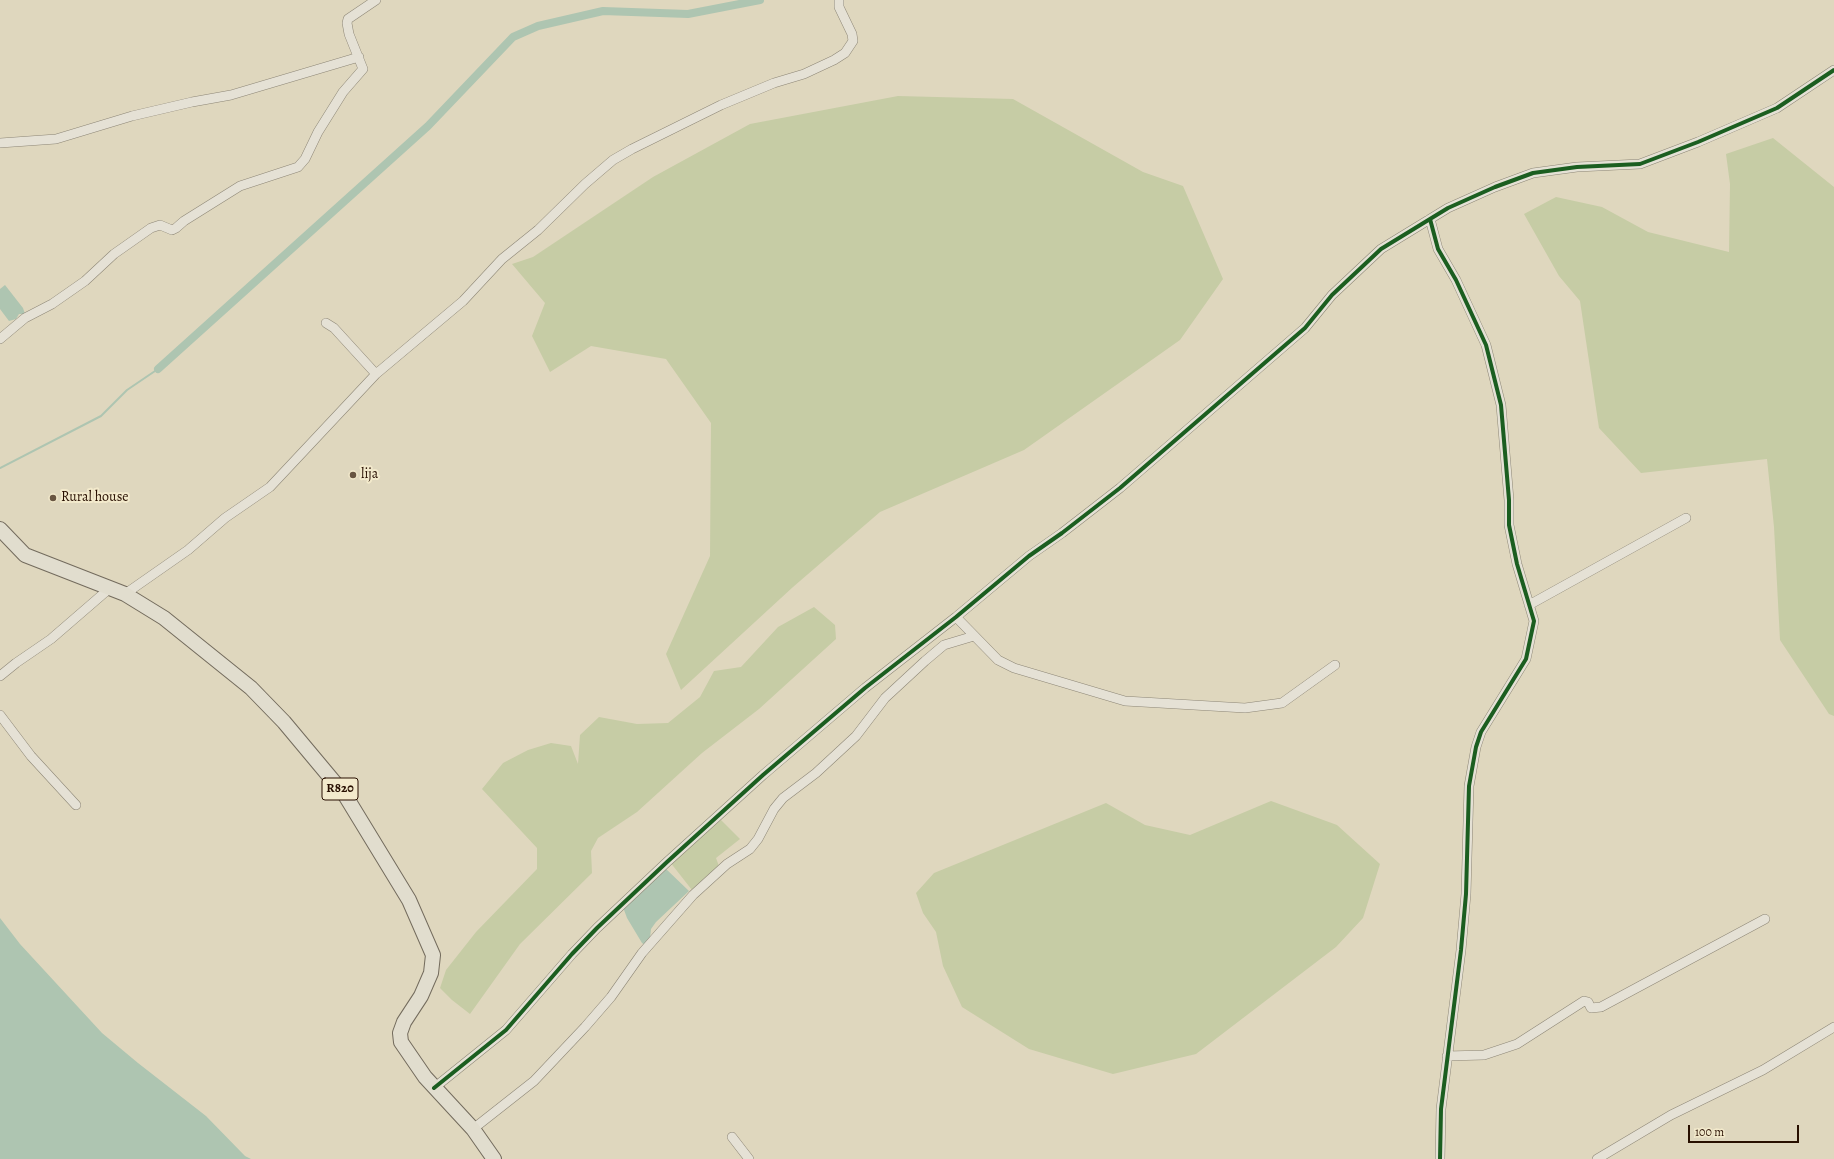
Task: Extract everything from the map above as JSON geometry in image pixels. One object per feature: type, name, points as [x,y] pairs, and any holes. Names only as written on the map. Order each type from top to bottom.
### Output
[{"type":"main road","name":"R820","points":[[0,529],[25,555],[125,594],[164,618],[251,688],[284,722],[345,795],[409,900],[433,955],[431,974],[404,1022],[400,1033],[401,1042],[413,1062],[434,1088],[473,1129],[494,1159]]},
{"type":"street","points":[[0,339],[25,318],[52,304],[85,281],[114,254],[151,228],[160,226],[172,230],[240,186],[298,167],[305,159],[318,132],[343,92],[362,69],[349,34],[347,23],[348,19],[376,0]]},
{"type":"street","points":[[125,594],[188,550],[225,518],[270,487],[376,374],[458,305],[502,259],[538,230],[584,184],[613,160],[632,149],[721,106],[774,83],[804,74],[834,60],[844,53],[852,41],[852,34],[839,7],[839,0]]},
{"type":"street","points":[[0,143],[56,139],[132,116],[192,102],[231,95],[280,79],[359,58]]},
{"type":"street","points":[[434,1088],[506,1030],[572,954],[597,928],[763,775],[865,688],[956,617],[1028,556],[1062,533],[1120,488],[1305,328],[1332,295],[1381,249],[1430,218],[1495,187],[1534,173],[1577,167],[1640,164],[1698,142],[1777,108],[1834,70]]},
{"type":"street","points":[[1430,218],[1438,249],[1456,280],[1486,346],[1501,405],[1509,500],[1509,525],[1534,621],[1526,659],[1481,732],[1476,747],[1469,786],[1466,894],[1461,950],[1441,1109],[1440,1159]]},
{"type":"street","points":[[326,322],[334,328],[376,374]]},
{"type":"street","points":[[1529,605],[1686,518]]},
{"type":"street","points":[[0,676],[51,639],[110,588]]},
{"type":"street","points":[[956,617],[998,660],[1014,668],[1125,700],[1245,708],[1282,703],[1335,664]]},
{"type":"street","points":[[473,1129],[534,1081],[585,1027],[611,997],[642,953],[693,895],[726,864],[750,848],[758,839],[774,809],[783,798],[816,773],[856,736],[885,698],[925,661],[944,645],[974,636]]},
{"type":"street","points":[[0,715],[31,756],[76,805]]},
{"type":"street","points":[[1447,1056],[1484,1055],[1517,1044],[1584,1001],[1588,1002],[1591,1008],[1601,1007],[1765,919]]},
{"type":"street","points":[[1597,1159],[1671,1115],[1763,1070],[1834,1027]]},
{"type":"street","points":[[732,1137],[749,1159]]},
{"type":"shaded area","points":[[898,96],[1013,99],[1143,172],[1183,186],[1223,279],[1180,340],[1024,450],[880,512],[793,587],[681,690],[666,654],[710,556],[711,423],[666,359],[591,346],[550,372],[532,336],[545,303],[512,264],[533,257],[653,177],[750,124]]},
{"type":"shaded area","points":[[1773,138],[1834,187],[1834,716],[1829,714],[1780,640],[1774,527],[1767,459],[1641,473],[1599,428],[1580,301],[1559,276],[1524,214],[1556,197],[1602,207],[1648,232],[1729,252],[1730,184],[1726,154]]},
{"type":"shaded area","points":[[5,285],[23,308],[25,314],[19,314],[16,319],[9,321],[0,309],[0,289]]},
{"type":"shaded area","points":[[814,607],[835,625],[836,639],[759,709],[702,753],[637,812],[598,838],[591,851],[592,873],[520,944],[470,1014],[452,1000],[440,988],[446,970],[476,932],[537,869],[537,848],[482,789],[503,763],[528,750],[551,743],[571,746],[578,764],[580,735],[599,717],[637,724],[668,723],[700,697],[714,671],[741,667],[778,627]]},
{"type":"shaded area","points":[[1271,801],[1337,825],[1380,864],[1363,918],[1336,947],[1196,1054],[1113,1074],[1029,1049],[962,1007],[943,966],[936,932],[923,913],[916,893],[934,873],[1106,803],[1145,825],[1190,835]]},
{"type":"shaded area","points":[[721,820],[740,839],[716,858],[720,869],[692,890],[670,862]]},
{"type":"shaded area","points":[[665,868],[689,891],[656,922],[651,929],[650,938],[645,945],[642,943],[627,918],[623,907]]},
{"type":"shaded area","points":[[0,918],[20,944],[102,1033],[206,1116],[245,1156],[251,1159],[0,1159]]},
{"type":"waterway","points":[[158,369],[428,126],[513,37],[538,26],[603,11],[688,14],[760,0]]},
{"type":"waterway","points":[[0,468],[101,416],[127,390],[158,369]]},
{"type":"cycle path","points":[[434,1088],[506,1030],[572,954],[597,928],[763,775],[865,688],[956,617],[1029,556],[1062,533],[1120,488],[1305,328],[1332,295],[1381,249],[1448,208],[1495,187],[1533,173],[1577,167],[1640,164],[1698,142],[1777,108],[1834,70]]},
{"type":"cycle path","points":[[1430,219],[1438,249],[1456,280],[1486,345],[1501,405],[1509,500],[1509,525],[1517,564],[1534,621],[1526,659],[1481,732],[1476,747],[1469,786],[1466,894],[1461,950],[1441,1109],[1440,1159]]},
{"type":"place","name":"lija","points":[[353,475]]},
{"type":"place","name":"Rural house","points":[[53,498]]}]
